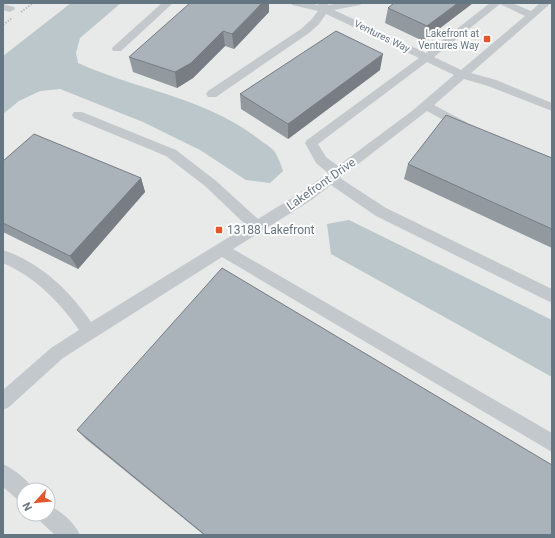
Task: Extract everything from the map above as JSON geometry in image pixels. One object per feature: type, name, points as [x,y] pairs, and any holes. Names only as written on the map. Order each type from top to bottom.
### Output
[{"type":"street","points":[[117,48],[168,3]]},
{"type":"street","points":[[295,3],[323,6],[357,3]]},
{"type":"street","points":[[496,3],[426,58],[310,143],[334,176],[381,212],[552,296]]},
{"type":"street","points":[[504,3],[532,15]]},
{"type":"street","name":"Lakefront Drive","points":[[3,401],[57,353],[88,332],[305,197],[334,176],[426,105],[546,3]]},
{"type":"street","points":[[212,94],[305,31],[315,22],[323,6]]},
{"type":"street","name":"Ventures Way","points":[[323,6],[461,74],[492,83],[552,107]]},
{"type":"street","points":[[426,105],[460,125],[475,130]]},
{"type":"street","points":[[78,115],[171,153],[210,182],[257,227]]},
{"type":"street","points":[[221,249],[552,443]]},
{"type":"street","points":[[3,256],[23,264],[50,284],[74,309],[88,332]]},
{"type":"street","points":[[3,474],[16,485]]},
{"type":"street","points":[[56,522],[70,535]]},
{"type":"shaded area","points":[[3,3],[552,3],[552,535],[3,535]]},
{"type":"shaded area","points":[[71,3],[121,3],[80,38],[76,53],[78,63],[101,73],[195,104],[239,125],[275,152],[283,171],[270,183],[246,180],[200,150],[143,122],[60,89],[40,91],[19,101],[3,114],[3,56]]},
{"type":"shaded area","points":[[349,220],[552,320],[552,377],[331,254],[327,224]]},
{"type":"building","points":[[190,3],[262,3],[232,34],[223,31],[191,63],[175,72],[129,57]]},
{"type":"building","points":[[394,3],[458,3],[427,26],[388,8]]},
{"type":"building","points":[[336,31],[383,54],[288,124],[240,94]]},
{"type":"building","points":[[446,115],[552,158],[552,229],[408,164]]},
{"type":"building","points":[[34,134],[141,178],[70,256],[3,223],[3,161]]},
{"type":"building","points":[[222,268],[552,465],[552,535],[205,535],[77,430]]},
{"type":"place","name":"Lakefront at Ventures Way","points":[[487,39]]},
{"type":"place","name":"13188 Lakefront","points":[[219,230]]}]
